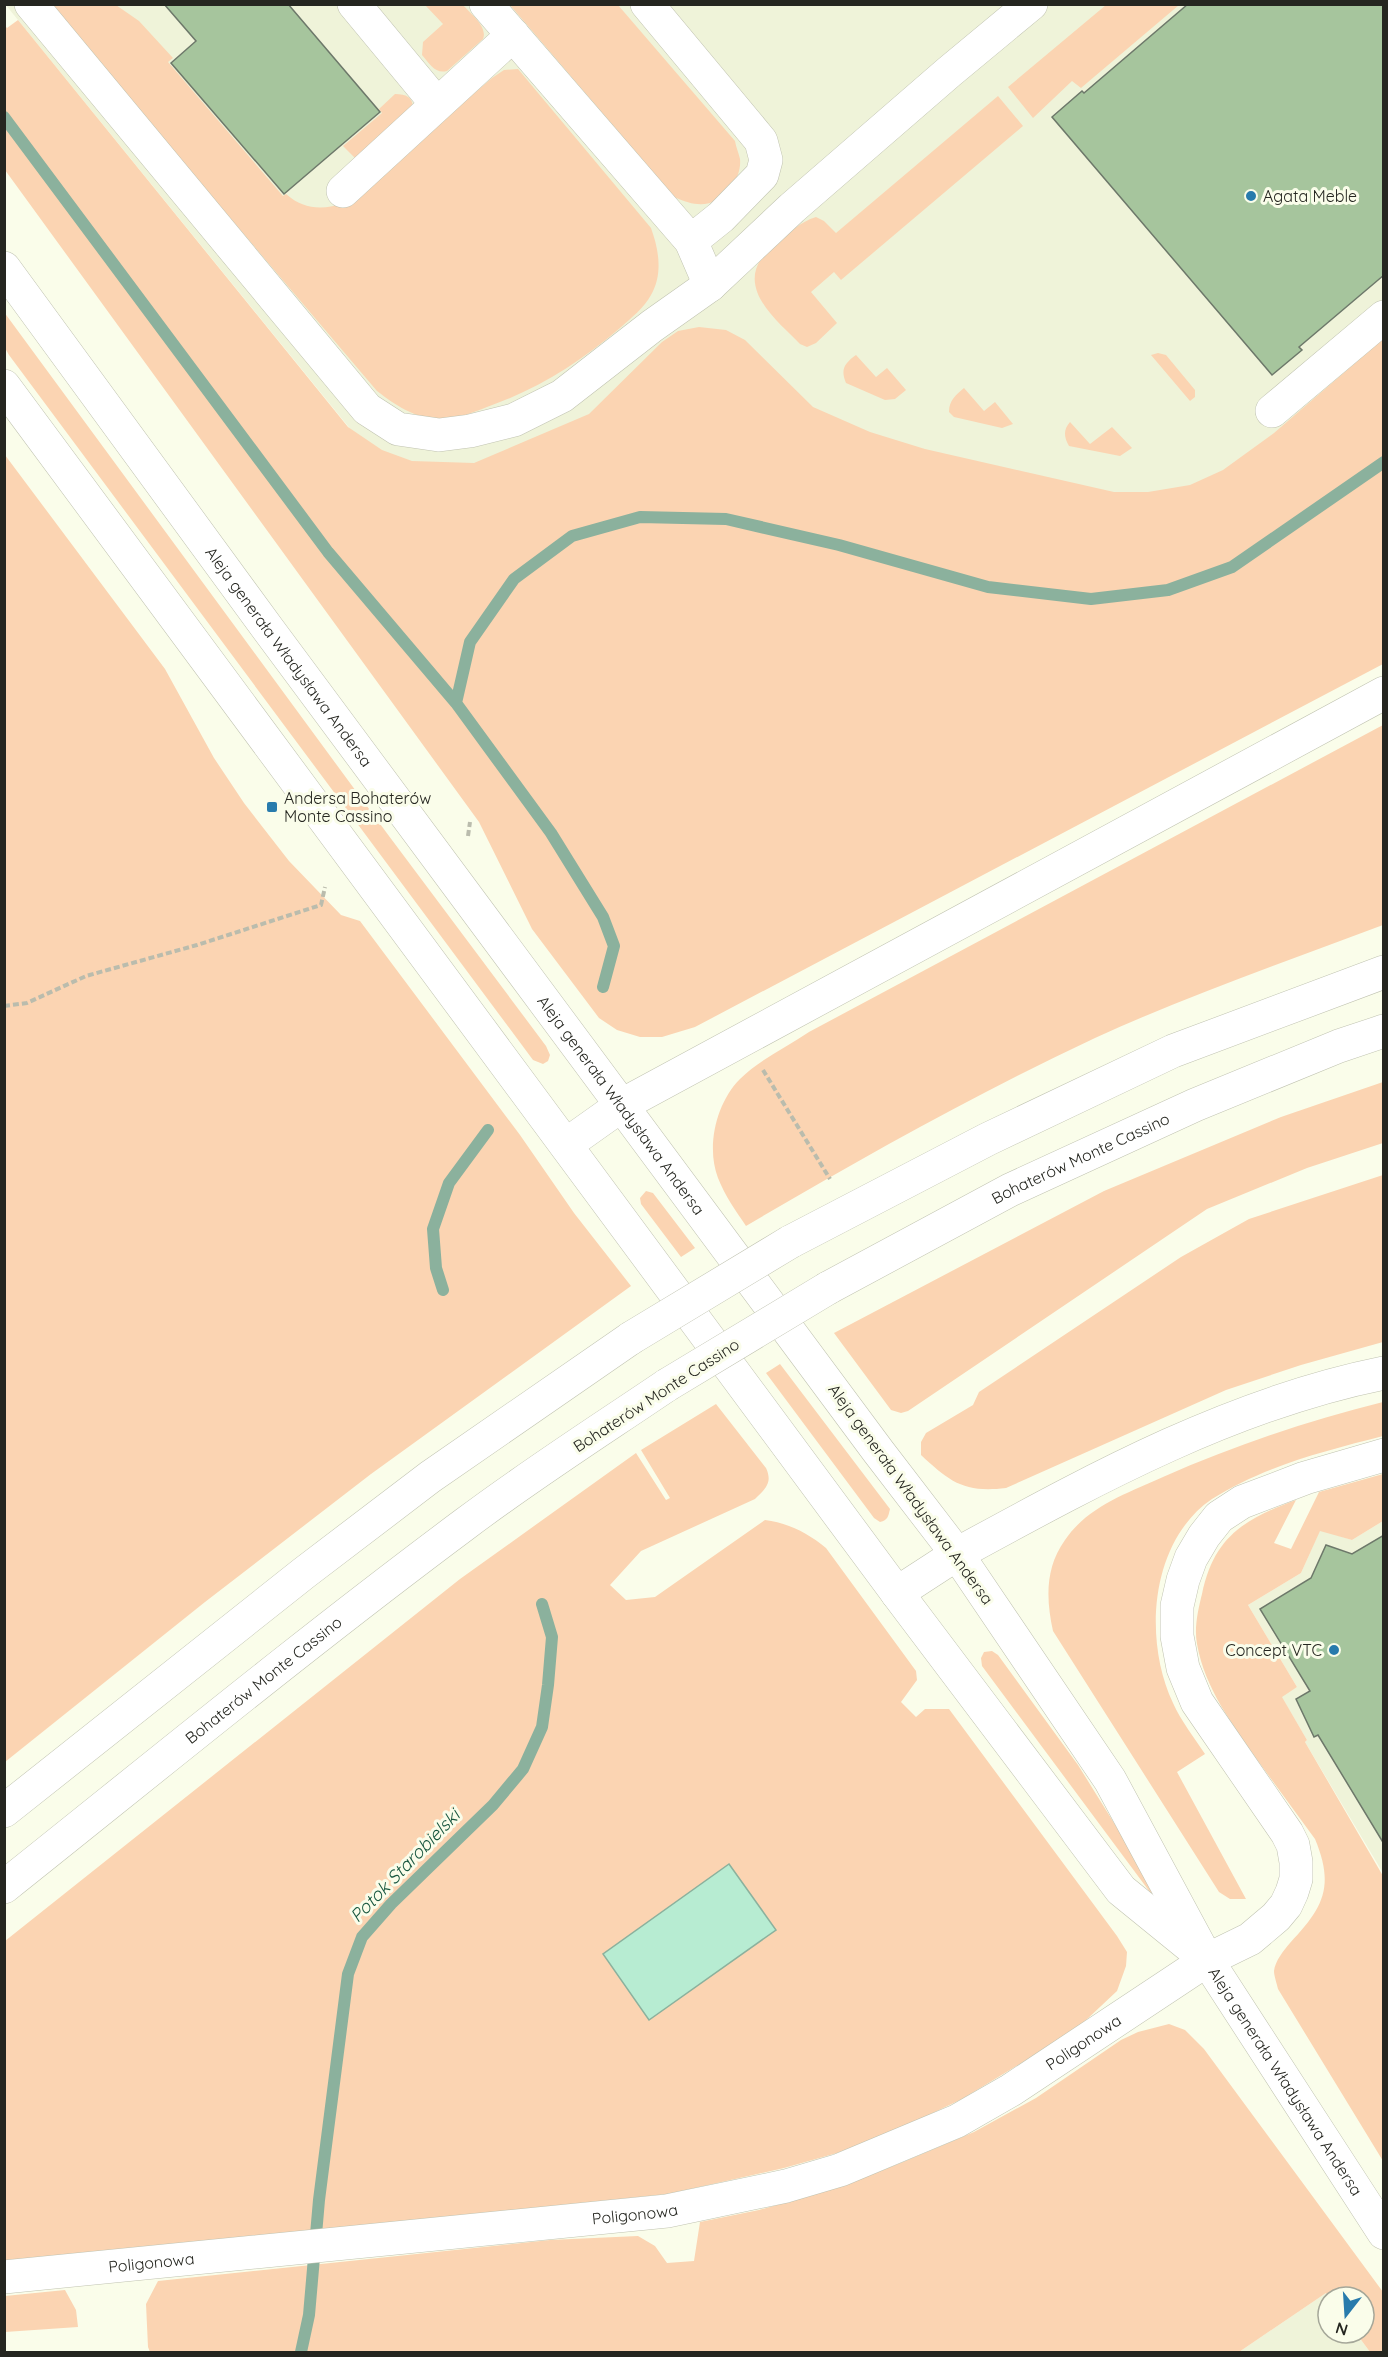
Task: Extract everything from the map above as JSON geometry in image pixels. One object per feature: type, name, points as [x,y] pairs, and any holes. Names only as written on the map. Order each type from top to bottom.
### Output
[{"type":"main road","points":[[31,4],[367,409],[398,429],[439,435],[470,431],[514,420],[562,396],[652,326],[710,285],[792,208],[1031,4]]},
{"type":"main road","points":[[354,4],[436,103]]},
{"type":"main road","points":[[486,4],[691,241],[710,285]]},
{"type":"main road","points":[[646,4],[761,141],[766,160],[762,175],[721,217],[691,241]]},
{"type":"main road","points":[[343,191],[436,103],[513,35]]},
{"type":"main road","name":"Aleja generała Władysława Andersa","points":[[4,268],[268,629],[878,1451],[957,1554],[1110,1780],[1207,1960],[1383,2233]]},
{"type":"main road","points":[[1272,411],[1383,317]]},
{"type":"main road","name":"Aleja generała Władysława Andersa","points":[[4,386],[897,1593],[1121,1890],[1207,1960]]},
{"type":"main road","points":[[567,1144],[622,1105],[1383,693]]},
{"type":"main road","points":[[4,1811],[304,1573],[430,1477],[631,1338],[790,1242],[988,1139],[1173,1051],[1383,972]]},
{"type":"main road","name":"Bohaterów Monte Cassino","points":[[4,1887],[343,1617],[466,1523],[667,1385],[828,1288],[1010,1190],[1195,1105],[1339,1046],[1383,1031]]},
{"type":"main road","points":[[897,1593],[957,1554],[1084,1484],[1165,1446],[1239,1416],[1305,1394],[1383,1373]]},
{"type":"main road","name":"Poligonowa","points":[[4,2277],[667,2211],[786,2186],[840,2170],[957,2121],[1011,2090],[1207,1960],[1250,1939],[1276,1917],[1286,1905],[1296,1879],[1293,1845],[1197,1702],[1183,1668],[1177,1636],[1182,1580],[1204,1536],[1219,1517],[1242,1502],[1305,1478],[1383,1455]]},
{"type":"path","points":[[4,1006],[27,1003],[86,976],[207,942],[321,905],[325,887]]},
{"type":"path","points":[[762,1067],[828,1176]]},
{"type":"shaded area","points":[[5,4],[1383,5],[1383,427],[1270,506],[474,463],[399,489]]},
{"type":"shaded area","points":[[49,5],[116,5],[139,21],[173,58],[168,62],[283,196],[286,194],[300,203],[314,207],[329,207],[345,203],[492,78],[504,70],[518,69],[651,228],[658,262],[655,287],[645,304],[633,317],[605,341],[557,374],[524,392],[475,412],[451,418],[430,418],[406,410],[377,391]]},
{"type":"shaded area","points":[[425,5],[463,5],[483,30],[483,39],[447,71],[436,70],[422,55],[423,42],[443,24]]},
{"type":"shaded area","points":[[510,5],[618,5],[735,141],[740,163],[732,186],[719,199],[706,204],[691,203],[674,197]]},
{"type":"shaded area","points":[[1106,5],[1179,5],[1081,88],[1072,81],[1033,118],[1008,87]]},
{"type":"shaded area","points":[[18,20],[348,427],[382,450],[412,461],[474,463],[589,414],[662,342],[678,331],[699,327],[726,330],[745,340],[813,407],[870,432],[925,449],[1114,492],[1148,492],[1190,485],[1223,470],[1274,433],[1383,339],[1383,664],[695,1027],[662,1037],[640,1037],[617,1030],[599,1018],[532,929],[479,822],[5,170],[5,26],[7,28]]},
{"type":"shaded area","points":[[395,94],[408,97],[412,101],[413,108],[355,158],[343,146],[382,113],[379,109]]},
{"type":"shaded area","points":[[998,96],[1023,126],[841,280],[834,272],[811,292],[837,323],[816,343],[807,347],[800,344],[773,317],[758,295],[755,283],[756,271],[761,259],[795,228],[816,217],[824,221],[836,233]]},
{"type":"shaded area","points":[[4,312],[546,1046],[550,1055],[548,1061],[543,1064],[533,1060],[9,355],[5,348]]},
{"type":"shaded area","points":[[1158,353],[1166,355],[1195,390],[1195,397],[1190,401],[1151,355]]},
{"type":"shaded area","points":[[856,355],[876,377],[887,368],[906,390],[895,399],[885,400],[846,383],[843,374],[845,367]]},
{"type":"shaded area","points":[[964,388],[984,411],[995,402],[1013,424],[1002,428],[954,417],[949,412],[950,404]]},
{"type":"shaded area","points":[[1070,422],[1090,444],[1112,427],[1132,448],[1120,456],[1069,446],[1065,434]]},
{"type":"shaded area","points":[[5,455],[165,669],[214,758],[244,803],[289,861],[341,915],[360,921],[520,1135],[574,1213],[631,1286],[371,1474],[205,1602],[5,1762]]},
{"type":"shaded area","points":[[1383,725],[1383,925],[1202,993],[1095,1038],[918,1128],[746,1226],[718,1178],[713,1139],[719,1113],[725,1100],[748,1072],[809,1032]]},
{"type":"shaded area","points":[[1383,1082],[1383,1143],[1307,1168],[1207,1209],[908,1411],[901,1413],[891,1410],[834,1333],[1104,1191],[1281,1117]]},
{"type":"shaded area","points":[[1383,1175],[1383,1342],[1301,1365],[1226,1390],[1006,1488],[979,1489],[959,1484],[921,1455],[921,1442],[926,1433],[973,1405],[979,1392],[1181,1257],[1249,1219]]},
{"type":"shaded area","points":[[646,1191],[653,1193],[695,1248],[681,1257],[641,1204],[640,1198]]},
{"type":"shaded area","points":[[780,1364],[890,1509],[885,1520],[880,1522],[874,1518],[766,1373]]},
{"type":"shaded area","points":[[1383,1402],[1383,1436],[1317,1454],[1252,1477],[1232,1487],[1212,1499],[1191,1517],[1176,1540],[1165,1565],[1158,1593],[1156,1622],[1158,1650],[1164,1678],[1176,1710],[1205,1754],[1177,1772],[1246,1899],[1230,1899],[1219,1892],[1053,1631],[1048,1596],[1054,1562],[1058,1551],[1074,1528],[1097,1509],[1123,1495],[1244,1444],[1327,1417]]},
{"type":"shaded area","points":[[716,1404],[766,1468],[769,1478],[767,1485],[755,1499],[641,1551],[610,1585],[626,1600],[655,1597],[765,1520],[797,1530],[826,1548],[916,1671],[917,1680],[901,1702],[916,1717],[925,1709],[949,1709],[1117,1936],[1127,1952],[1126,1966],[1117,1991],[1084,2022],[962,2099],[893,2132],[837,2153],[784,2168],[668,2194],[5,2262],[5,1941],[460,1579],[636,1453],[666,1500],[670,1498],[641,1450]]},
{"type":"shaded area","points":[[1383,1474],[1383,1521],[1352,1540],[1320,1531],[1301,1573],[1248,1605],[1297,1687],[1282,1697],[1307,1740],[1305,1742],[1383,1876],[1383,2161],[1278,1989],[1274,1975],[1280,1956],[1311,1919],[1322,1896],[1325,1884],[1324,1871],[1315,1839],[1221,1706],[1206,1676],[1196,1632],[1199,1606],[1207,1574],[1224,1544],[1234,1532],[1261,1515],[1296,1500],[1274,1543],[1291,1549],[1319,1492]]},
{"type":"shaded area","name":"Concept VTC","points":[[1383,1521],[1383,1873],[1305,1742],[1307,1740],[1281,1696],[1297,1687],[1248,1605],[1301,1573],[1320,1530],[1352,1540]]},
{"type":"shaded area","points":[[992,1651],[998,1655],[1078,1765],[1165,1905],[1161,1907],[982,1666],[981,1658],[984,1652]]},
{"type":"shaded area","points":[[729,1864],[776,1930],[649,2020],[603,1954]]},
{"type":"shaded area","points":[[1169,2024],[1185,2030],[1204,2049],[1383,2292],[1384,2352],[1370,2352],[1365,2345],[1376,2345],[1376,2285],[1316,2285],[1316,2300],[1239,2352],[150,2352],[148,2347],[146,2304],[158,2281],[550,2240],[638,2236],[655,2246],[667,2263],[694,2261],[700,2222],[759,2210],[843,2186],[974,2132],[1036,2098],[1121,2040],[1138,2032]]},
{"type":"shaded area","points":[[65,2290],[76,2310],[78,2327],[5,2332],[5,2296]]},
{"type":"shaded area","points":[[1316,2300],[1316,2345],[1365,2345],[1370,2352],[1239,2352]]},
{"type":"building","points":[[164,4],[288,4],[380,112],[284,194],[171,63],[196,41]]},
{"type":"building","name":"Agata Meble","points":[[1188,4],[1384,4],[1384,275],[1299,347],[1302,350],[1272,375],[1052,117],[1082,91],[1084,93]]},
{"type":"building","name":"Concept VTC","points":[[1384,1535],[1384,1844],[1318,1735],[1314,1737],[1296,1699],[1310,1691],[1260,1609],[1311,1578],[1326,1545],[1352,1554]]},
{"type":"waterway","points":[[4,117],[328,552],[456,703],[551,833],[603,917],[614,946],[603,987]]},
{"type":"waterway","points":[[456,703],[470,642],[514,579],[572,536],[640,517],[726,519],[839,545],[988,587],[1091,599],[1168,590],[1232,567],[1384,462]]},
{"type":"waterway","points":[[443,1290],[436,1268],[433,1229],[449,1183],[488,1130]]},
{"type":"waterway","name":"Potok Starobielski","points":[[301,2352],[309,2315],[319,2200],[348,1974],[362,1937],[391,1904],[493,1805],[523,1769],[542,1727],[548,1685],[552,1637],[542,1604]]},
{"type":"place","name":"Agata Meble","points":[[1251,196]]},
{"type":"place","name":"Andersa Bohaterów Monte Cassino","points":[[272,807]]},
{"type":"place","name":"Concept VTC","points":[[1334,1650]]}]
